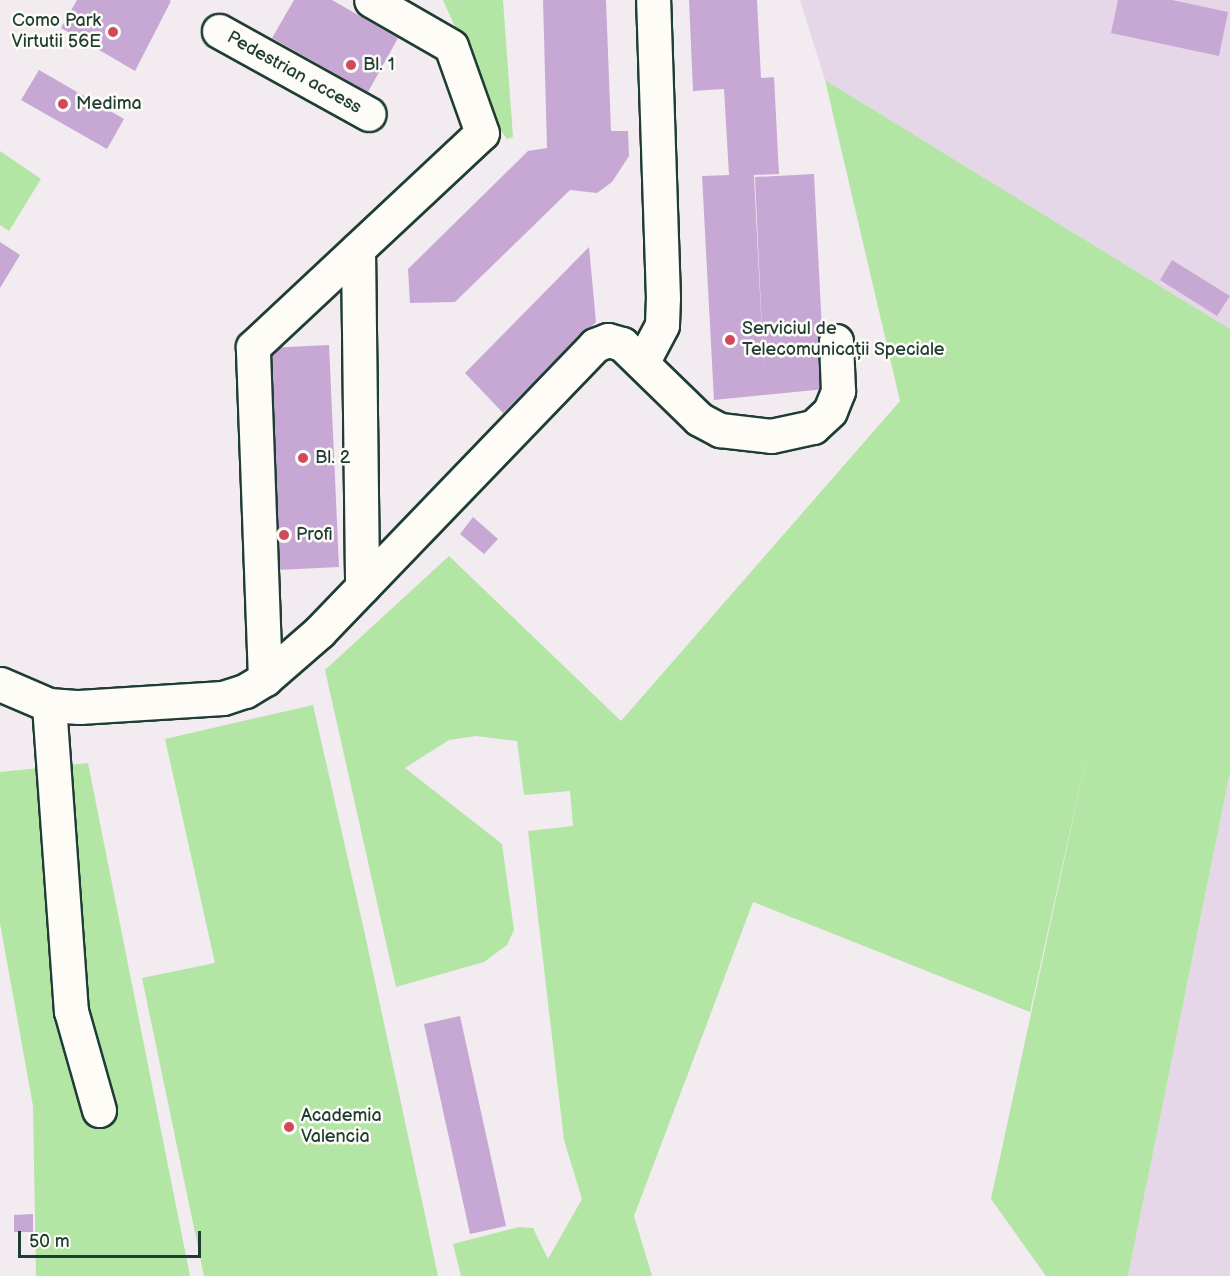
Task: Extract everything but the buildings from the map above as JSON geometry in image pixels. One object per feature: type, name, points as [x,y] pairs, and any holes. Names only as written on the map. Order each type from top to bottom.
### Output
[{"type":"street","points":[[265,680],[253,347],[482,133],[451,46],[370,0]]},
{"type":"street","points":[[642,363],[662,325],[663,298],[653,0]]},
{"type":"street","name":"Pedestrian access","points":[[219,31],[369,114]]},
{"type":"street","points":[[358,249],[362,587]]},
{"type":"street","points":[[0,684],[49,705],[79,707],[223,698],[265,680],[319,632],[595,345],[608,340],[622,344],[699,419],[742,436],[771,436],[813,427],[830,411],[838,391],[836,341]]},
{"type":"street","points":[[49,705],[71,1011],[99,1110]]},
{"type":"shaded area","points":[[800,0],[1230,0],[1230,329],[825,80]]},
{"type":"shaded area","points":[[1230,772],[1230,1276],[1128,1276]]},
{"type":"green space","points":[[443,0],[503,0],[513,137],[507,139],[502,132]]},
{"type":"green space","points":[[825,80],[1230,329],[1230,772],[1128,1276],[1046,1276],[991,1199],[1091,736],[1030,1012],[753,902],[634,1216],[652,1276],[461,1276],[453,1244],[519,1227],[533,1228],[548,1259],[582,1199],[564,1140],[528,831],[573,826],[570,791],[524,795],[517,741],[476,736],[449,740],[405,768],[502,844],[514,930],[507,945],[484,962],[396,987],[325,670],[449,556],[621,721],[900,401]]},
{"type":"green space","points":[[0,151],[41,179],[9,231],[0,225]]},
{"type":"green space","name":"Academia Valencia","points":[[313,705],[438,1276],[204,1276],[142,978],[215,963],[165,739]]},
{"type":"green space","points":[[88,763],[190,1276],[36,1276],[33,1106],[0,923],[0,772]]},
{"type":"place","name":"Como Park Virtutii 56E","points":[[113,32]]},
{"type":"place","name":"Bl. 1","points":[[351,65]]},
{"type":"place","name":"Medima","points":[[63,104]]},
{"type":"place","name":"Serviciul de Telecomunicații Speciale","points":[[730,340]]},
{"type":"place","name":"Bl. 2","points":[[303,458]]},
{"type":"place","name":"Profi","points":[[284,535]]},
{"type":"place","name":"Academia Valencia","points":[[289,1127]]}]
